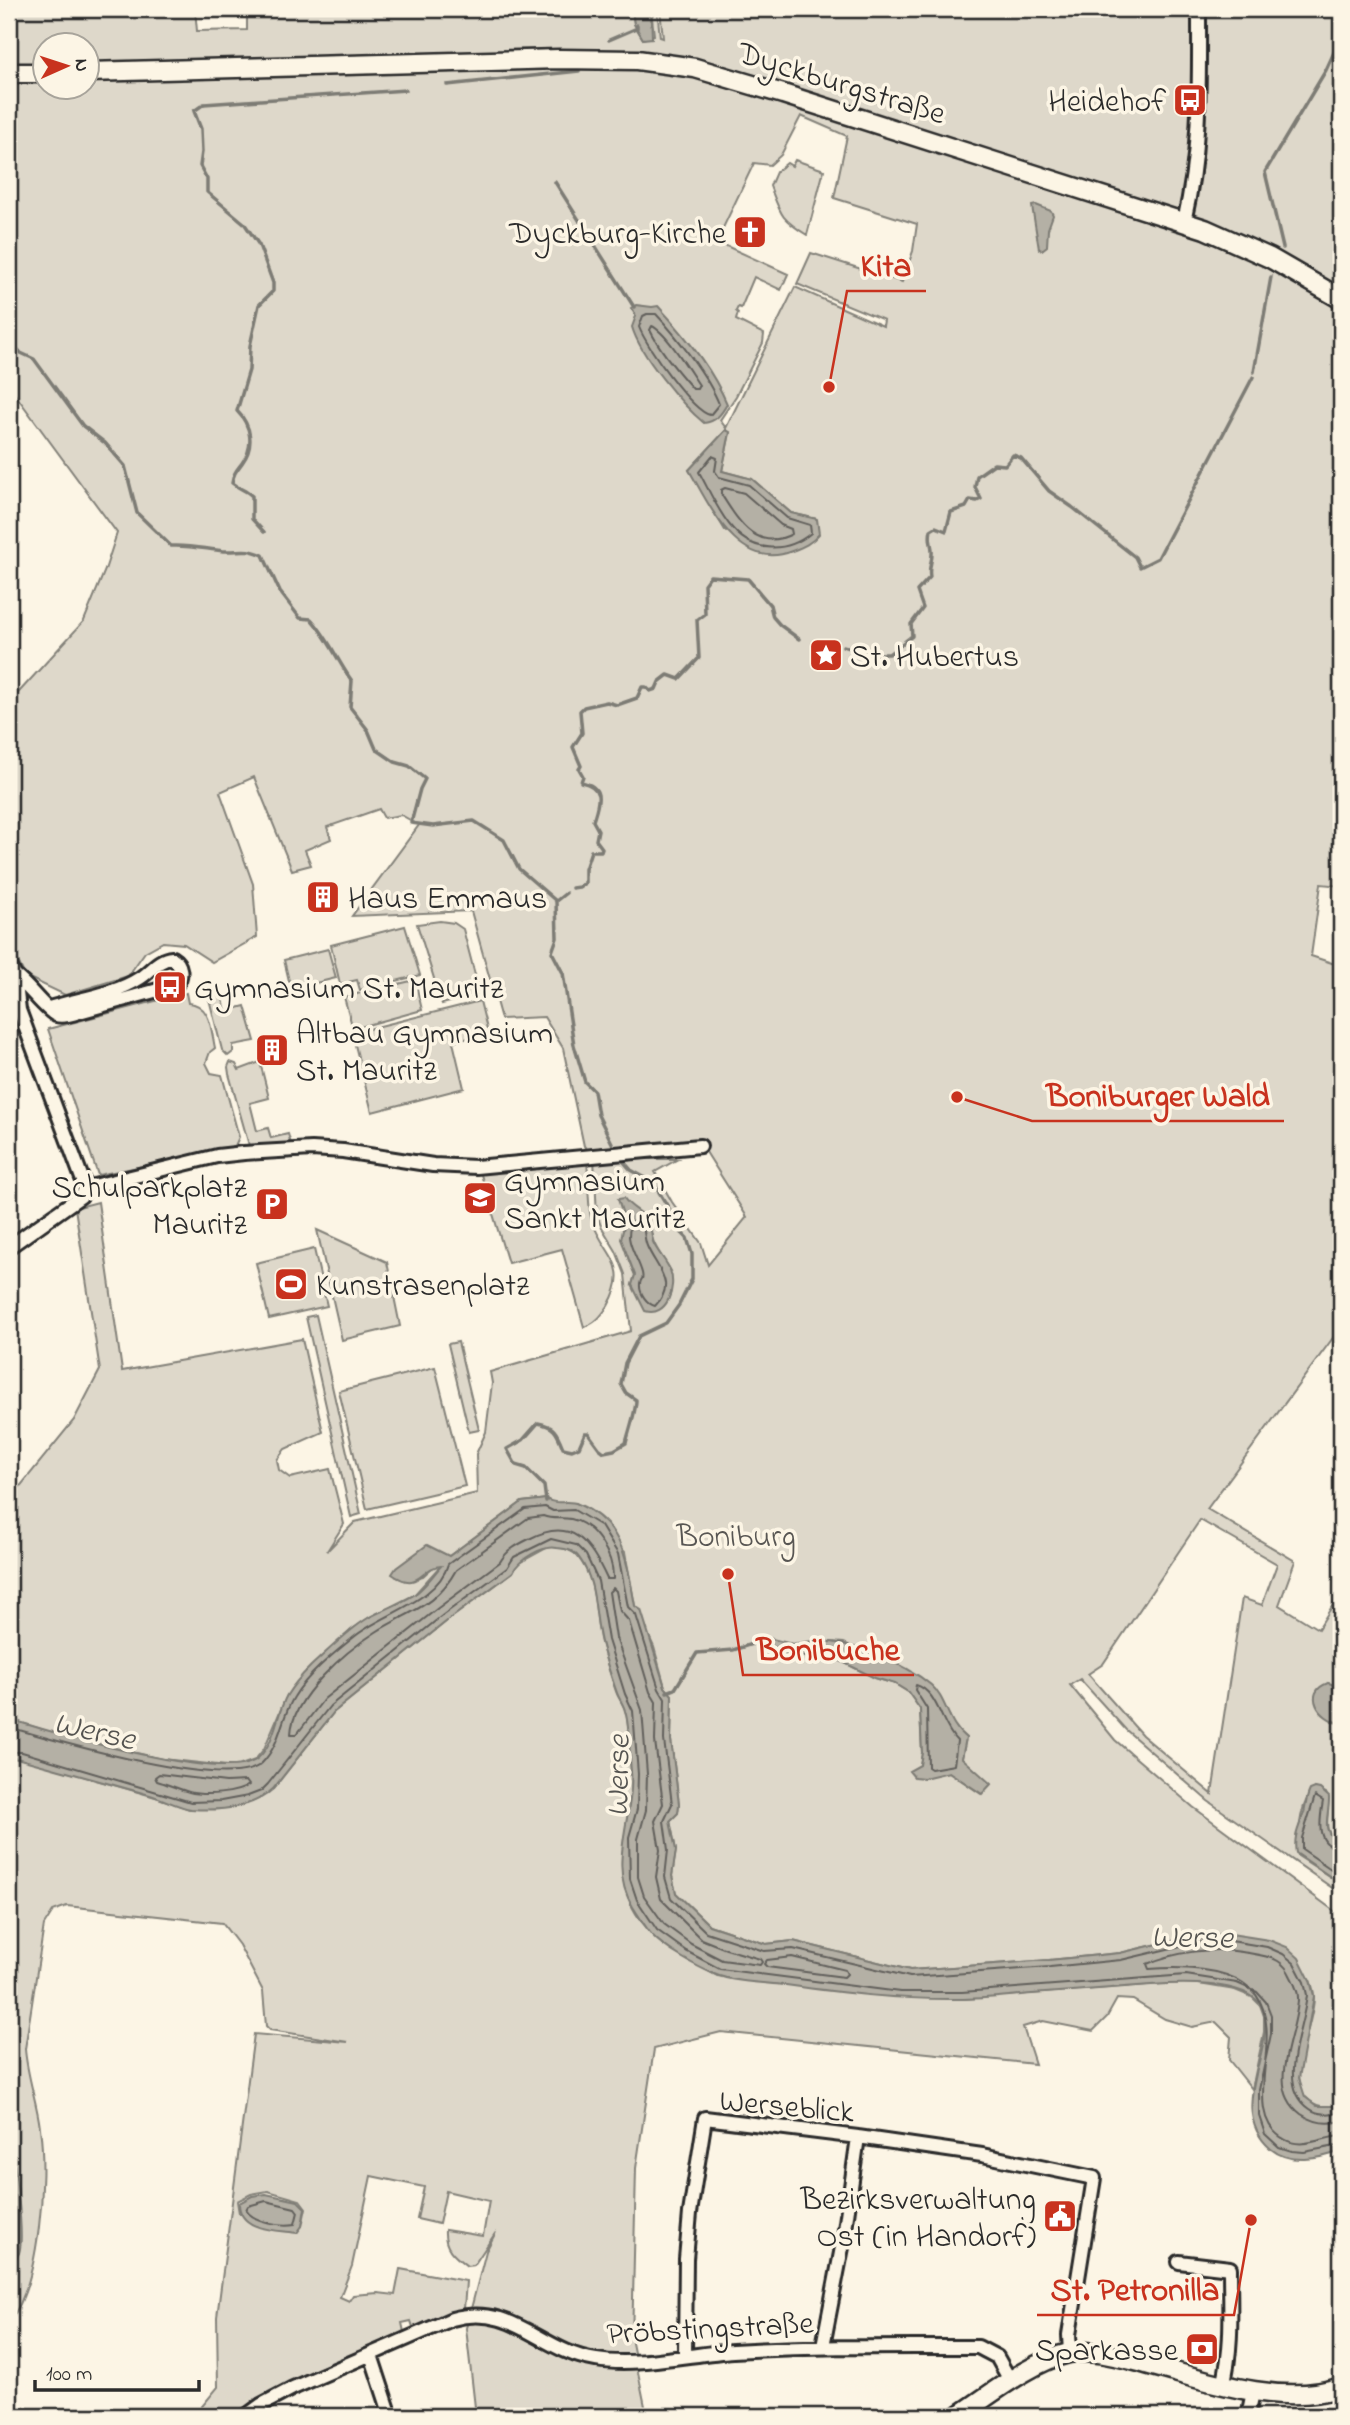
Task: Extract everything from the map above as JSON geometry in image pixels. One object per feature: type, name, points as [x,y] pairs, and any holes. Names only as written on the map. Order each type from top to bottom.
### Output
[{"type":"street","points":[[1184,222],[1192,191],[1198,147],[1199,9]]},
{"type":"street","name":"Dyckburgstraße","points":[[102,72],[559,59],[663,62],[695,68],[783,94],[1184,222],[1253,250],[1341,299]]},
{"type":"street","points":[[9,74],[32,73]]},
{"type":"street","points":[[12,970],[32,989],[49,1008],[57,1015],[170,987],[179,981],[180,967],[172,958],[164,959],[138,979],[125,985],[49,1008]]},
{"type":"street","points":[[12,970],[19,1010],[90,1187]]},
{"type":"street","points":[[9,1247],[90,1187],[217,1156],[312,1149],[433,1165],[476,1167],[700,1146]]},
{"type":"street","name":"Werseblick","points":[[685,2355],[686,2259],[690,2213],[705,2119],[982,2155],[1094,2178],[1069,2336],[1070,2353]]},
{"type":"street","points":[[823,2346],[844,2237],[858,2137]]},
{"type":"street","points":[[1179,2262],[1230,2268],[1230,2321],[1223,2385]]},
{"type":"street","name":"Pröbstingstraße","points":[[246,2416],[371,2355],[469,2314],[511,2321],[566,2353],[623,2363],[685,2355],[823,2346],[978,2347],[997,2357],[1011,2382]]},
{"type":"street","points":[[958,2416],[1032,2369],[1070,2353],[1111,2356],[1253,2392],[1316,2393],[1341,2387]]},
{"type":"street","points":[[371,2355],[391,2416]]},
{"type":"street","points":[[1248,2416],[1253,2392]]},
{"type":"green space","name":"Boniburg","points":[[9,9],[195,9],[197,31],[247,30],[247,9],[632,9],[634,24],[643,39],[654,35],[651,9],[657,9],[660,37],[663,38],[660,9],[1341,9],[1341,886],[1321,884],[1311,956],[1341,966],[1341,1327],[1207,1509],[1295,1561],[1279,1605],[1318,1629],[1341,1592],[1341,1700],[1332,1684],[1328,1683],[1332,1722],[1341,1723],[1341,1842],[1329,1833],[1327,1827],[1326,1793],[1315,1788],[1302,1811],[1298,1856],[1341,1884],[1341,1894],[1208,1801],[1126,1730],[1080,1679],[1070,1685],[1115,1740],[1193,1807],[1341,1916],[1341,2103],[1325,2107],[1317,2105],[1302,2092],[1299,2081],[1302,2052],[1313,2008],[1314,1994],[1310,1980],[1192,1936],[1120,1953],[910,1970],[793,1941],[766,1944],[709,1925],[676,1893],[672,1876],[676,1850],[670,1821],[678,1813],[679,1804],[671,1740],[672,1695],[665,1687],[654,1647],[635,1606],[625,1552],[576,1503],[554,1504],[546,1499],[522,1502],[449,1556],[397,1577],[404,1580],[423,1576],[434,1566],[441,1565],[414,1595],[370,1617],[351,1630],[287,1695],[264,1749],[255,1760],[238,1766],[227,1766],[163,1759],[70,1738],[9,1719],[9,1500],[74,1420],[100,1370],[75,1208],[98,1202],[122,1371],[302,1339],[323,1432],[285,1449],[277,1460],[279,1470],[290,1478],[330,1469],[344,1524],[327,1551],[355,1522],[477,1493],[476,1454],[486,1432],[492,1383],[490,1372],[631,1331],[625,1274],[597,1215],[594,1159],[678,1159],[655,1172],[701,1243],[708,1265],[747,1217],[706,1152],[590,1153],[584,1146],[563,1048],[544,1017],[501,1019],[471,911],[352,916],[419,825],[401,815],[384,818],[379,809],[327,827],[331,839],[305,850],[311,865],[292,870],[254,777],[220,792],[253,884],[257,937],[212,962],[184,944],[163,942],[145,952],[128,976],[65,995],[25,976],[9,942],[9,703],[84,621],[117,533],[9,386]],"holes":[[[801,116],[847,136],[834,198],[917,224],[913,251],[902,282],[811,253],[797,284],[884,320],[883,326],[795,287],[726,428],[720,420],[736,396],[763,343],[764,334],[736,320],[736,311],[738,307],[741,308],[754,277],[781,290],[788,274],[724,245],[721,232],[754,163],[770,165],[781,155]],[[726,430],[730,433],[722,471],[752,479],[791,513],[817,519],[726,532],[689,470]],[[639,1213],[648,1223],[653,1241],[671,1271],[632,1285],[635,1275],[623,1235],[625,1221]],[[1200,1520],[1277,1564],[1262,1605],[1242,1598],[1212,1794],[1142,1735],[1088,1674],[1103,1664]],[[768,1638],[792,1644],[818,1641],[844,1643],[865,1652],[949,1715],[955,1729],[966,1738],[962,1758],[990,1785],[981,1794],[949,1772],[920,1765],[920,1709],[908,1692],[841,1661],[822,1661],[804,1656]]]},
{"type":"green space","points":[[795,160],[824,170],[807,235],[782,215],[770,186],[776,172],[787,163],[792,166]]},
{"type":"green space","points":[[440,921],[454,923],[463,929],[480,994],[442,1004],[417,924]]},
{"type":"green space","points":[[405,926],[420,975],[360,990],[357,980],[340,984],[331,945]]},
{"type":"green space","points":[[328,949],[336,978],[291,989],[284,960]]},
{"type":"green space","points":[[415,980],[422,1010],[353,1029],[344,997]]},
{"type":"green space","points":[[219,984],[226,1011],[245,1006],[255,1041],[233,1045],[233,1052],[228,1056],[222,1050],[206,987]]},
{"type":"green space","points":[[186,993],[188,1003],[196,1004],[209,1019],[215,1048],[210,1052],[206,1063],[211,1073],[222,1075],[239,1137],[234,1148],[98,1175],[48,1029]]},
{"type":"green space","points":[[480,1001],[488,1033],[453,1042],[464,1088],[372,1112],[352,1033]]},
{"type":"green space","points":[[230,1062],[236,1064],[239,1070],[260,1062],[269,1098],[250,1103],[257,1131],[268,1128],[271,1138],[288,1134],[292,1147],[250,1149],[229,1074]]},
{"type":"green space","points":[[587,1161],[592,1221],[614,1261],[617,1280],[608,1306],[595,1321],[584,1327],[562,1249],[508,1263],[479,1168]]},
{"type":"green space","points":[[317,1230],[387,1262],[400,1326],[342,1340]]},
{"type":"green space","name":"Kunstrasenplatz","points":[[314,1249],[327,1306],[269,1319],[256,1263]]},
{"type":"green space","points":[[316,1315],[361,1514],[351,1517],[306,1317]]},
{"type":"green space","points":[[458,1342],[479,1430],[469,1432],[448,1344]]},
{"type":"green space","points":[[435,1367],[465,1486],[367,1509],[339,1391]]},
{"type":"green space","points":[[550,1546],[558,1547],[575,1554],[589,1577],[601,1643],[628,1727],[631,1788],[623,1853],[624,1885],[637,1915],[667,1946],[717,1976],[962,1999],[1187,1982],[1235,1990],[1252,1997],[1260,2005],[1264,2016],[1264,2032],[1252,2089],[1229,2060],[1231,2037],[1216,2022],[1192,2027],[1165,2019],[1133,2000],[1117,1999],[1107,2017],[1093,2031],[1043,2021],[1023,2027],[1035,2064],[721,2032],[654,2049],[636,2168],[632,2343],[647,2416],[476,2416],[466,2328],[486,2251],[496,2232],[474,2265],[467,2266],[450,2251],[445,2230],[483,2236],[489,2201],[446,2191],[439,2224],[417,2219],[424,2187],[371,2176],[352,2266],[340,2297],[349,2301],[353,2295],[395,2295],[400,2269],[466,2281],[464,2309],[414,2330],[411,2321],[402,2323],[404,2332],[274,2391],[250,2416],[194,2416],[218,2387],[217,2317],[254,2034],[348,2042],[270,2030],[266,2026],[263,1991],[239,1945],[222,1923],[67,1906],[53,1911],[44,1925],[25,2049],[40,2128],[41,2201],[39,2229],[28,2283],[20,2305],[9,2322],[9,2267],[19,2252],[19,2211],[13,2150],[9,2136],[9,1758],[20,1758],[189,1809],[273,1789],[334,1712],[513,1572],[517,1564]],"holes":[[[268,2191],[300,2200],[306,2208],[302,2226],[239,2213],[237,2201],[251,2194]]]},
{"type":"water","points":[[632,9],[651,9],[652,38],[643,39],[634,24]]},
{"type":"water","points":[[1032,206],[1051,211],[1053,215],[1048,229],[1047,246],[1042,250],[1039,249]]},
{"type":"water","points":[[636,305],[658,306],[705,365],[727,404],[715,419],[704,423],[673,392],[652,365],[632,327],[636,316],[631,308]]},
{"type":"water","points":[[726,430],[730,432],[722,471],[752,479],[791,513],[817,519],[819,534],[813,540],[796,549],[773,555],[756,553],[728,532],[706,501],[689,470]]},
{"type":"water","points":[[624,1198],[648,1220],[653,1242],[672,1277],[668,1300],[659,1310],[653,1312],[645,1311],[632,1285],[635,1275],[621,1239],[625,1221],[618,1199]]},
{"type":"water","points":[[546,1499],[578,1504],[593,1512],[605,1522],[621,1546],[635,1606],[641,1610],[665,1687],[672,1695],[671,1740],[679,1804],[678,1813],[670,1821],[676,1850],[672,1876],[676,1893],[709,1925],[766,1944],[793,1941],[910,1970],[1120,1953],[1192,1936],[1231,1934],[1269,1940],[1287,1947],[1299,1958],[1310,1980],[1314,1996],[1299,2078],[1305,2097],[1317,2106],[1334,2106],[1341,2103],[1341,2151],[1315,2158],[1287,2157],[1271,2149],[1257,2132],[1252,2114],[1252,2094],[1265,2036],[1265,2019],[1260,2004],[1252,1996],[1240,1991],[1209,1985],[1177,1984],[977,1998],[893,1997],[730,1979],[698,1966],[664,1946],[647,1929],[625,1891],[622,1857],[631,1788],[627,1717],[603,1648],[589,1578],[578,1556],[567,1550],[545,1549],[526,1558],[513,1572],[334,1712],[273,1789],[246,1804],[224,1809],[191,1809],[150,1795],[9,1758],[9,1719],[96,1744],[172,1760],[235,1766],[254,1761],[271,1739],[287,1695],[308,1669],[360,1623],[416,1593],[441,1566],[409,1581],[392,1574],[396,1568],[427,1545],[449,1556],[522,1502]]},
{"type":"water","points":[[768,1638],[791,1644],[818,1641],[849,1646],[908,1669],[931,1685],[941,1697],[955,1725],[966,1738],[962,1758],[991,1784],[982,1794],[949,1772],[924,1778],[914,1777],[909,1771],[920,1765],[922,1753],[920,1709],[908,1692],[841,1661],[822,1661],[784,1652],[765,1643]]},
{"type":"water","points":[[1328,1683],[1332,1684],[1341,1700],[1341,1723],[1326,1717],[1316,1705],[1316,1693]]},
{"type":"water","points":[[1315,1788],[1329,1797],[1327,1829],[1334,1839],[1341,1842],[1341,1884],[1296,1853],[1297,1832],[1310,1790]]},
{"type":"water","points":[[9,2136],[21,2230],[19,2253],[9,2267]]},
{"type":"water","points":[[266,2194],[298,2201],[305,2208],[302,2226],[297,2233],[269,2230],[245,2219],[239,2203],[252,2196]]},
{"type":"waterway","points":[[609,40],[637,28],[637,25]]},
{"type":"waterway","points":[[1283,248],[1265,172],[1326,70],[1341,37]]},
{"type":"waterway","points":[[447,85],[579,71]]},
{"type":"waterway","points":[[264,532],[252,519],[252,496],[232,483],[249,450],[248,429],[237,411],[249,370],[250,346],[259,305],[273,291],[273,283],[259,245],[244,223],[207,192],[207,179],[200,166],[201,129],[194,111],[204,104],[406,90]]},
{"type":"waterway","points":[[555,182],[634,307]]},
{"type":"waterway","points":[[1254,372],[1271,277]]},
{"type":"waterway","points":[[9,340],[21,353],[34,359],[83,426],[105,443],[125,466],[137,513],[171,546],[223,551],[247,550],[263,555],[280,592],[300,618],[311,619],[317,626],[352,681],[350,707],[368,730],[376,749],[395,762],[409,766],[425,779],[411,823],[433,826],[474,821],[504,840],[519,869],[556,901],[557,938],[552,952],[563,973],[574,1045],[585,1082],[594,1091],[598,1115],[613,1145]]},
{"type":"waterway","points":[[843,646],[872,654],[889,654],[912,636],[911,624],[923,608],[917,591],[930,577],[931,530],[936,527],[946,531],[951,512],[966,507],[970,500],[981,499],[975,487],[977,476],[994,464],[1005,465],[1013,455],[1021,458],[1049,491],[1135,557],[1140,567],[1158,558],[1253,377]]},
{"type":"waterway","points":[[572,888],[585,883],[585,869],[591,851],[601,851],[602,848],[596,840],[598,830],[593,821],[598,803],[597,792],[589,784],[581,782],[581,766],[573,747],[582,733],[580,711],[584,707],[607,702],[617,705],[637,698],[642,687],[650,691],[656,689],[659,682],[668,675],[679,679],[699,658],[697,620],[705,614],[704,584],[710,576],[748,579],[770,605],[773,617],[799,639]]},
{"type":"waterway","points":[[556,901],[566,893]]},
{"type":"waterway","points":[[546,1501],[544,1486],[526,1468],[516,1465],[507,1449],[523,1440],[538,1423],[555,1431],[563,1448],[572,1450],[579,1447],[585,1433],[588,1433],[604,1452],[626,1443],[636,1400],[626,1393],[621,1384],[625,1363],[639,1336],[666,1323],[692,1279],[692,1254],[687,1238],[676,1227],[671,1212],[653,1182],[631,1170],[624,1162]]},
{"type":"waterway","points":[[667,1692],[675,1689],[697,1653],[733,1650],[755,1643],[765,1643]]},
{"type":"place","name":"Heidehof","points":[[1190,100]]},
{"type":"place","name":"Dyckburg-Kirche","points":[[750,232]]},
{"type":"place","name":"Kita","points":[[829,387]]},
{"type":"place","name":"St. Hubertus","points":[[826,655]]},
{"type":"place","name":"Haus Emmaus","points":[[323,897]]},
{"type":"place","name":"Gymnasium St. Mauritz","points":[[170,987]]},
{"type":"place","name":"Altbau Gymnasium St. Mauritz","points":[[272,1050]]},
{"type":"place","name":"Boniburger Wald","points":[[957,1097]]},
{"type":"place","name":"Gymnasium Sankt Mauritz","points":[[480,1198]]},
{"type":"place","name":"Schulparkplatz Mauritz","points":[[272,1204]]},
{"type":"place","name":"Kunstrasenplatz","points":[[291,1284]]},
{"type":"place","name":"Bonibuche","points":[[728,1574]]},
{"type":"place","name":"Bezirksverwaltung Ost (in Handorf)","points":[[1060,2216]]},
{"type":"place","name":"St. Petronilla","points":[[1251,2220]]},
{"type":"place","name":"Sparkasse","points":[[1202,2349]]},
{"type":"water label","name":"Werse","points":[[95,1729]]},
{"type":"water label","name":"Werse","points":[[616,1776]]},
{"type":"water label","name":"Werse","points":[[1192,1935]]}]
